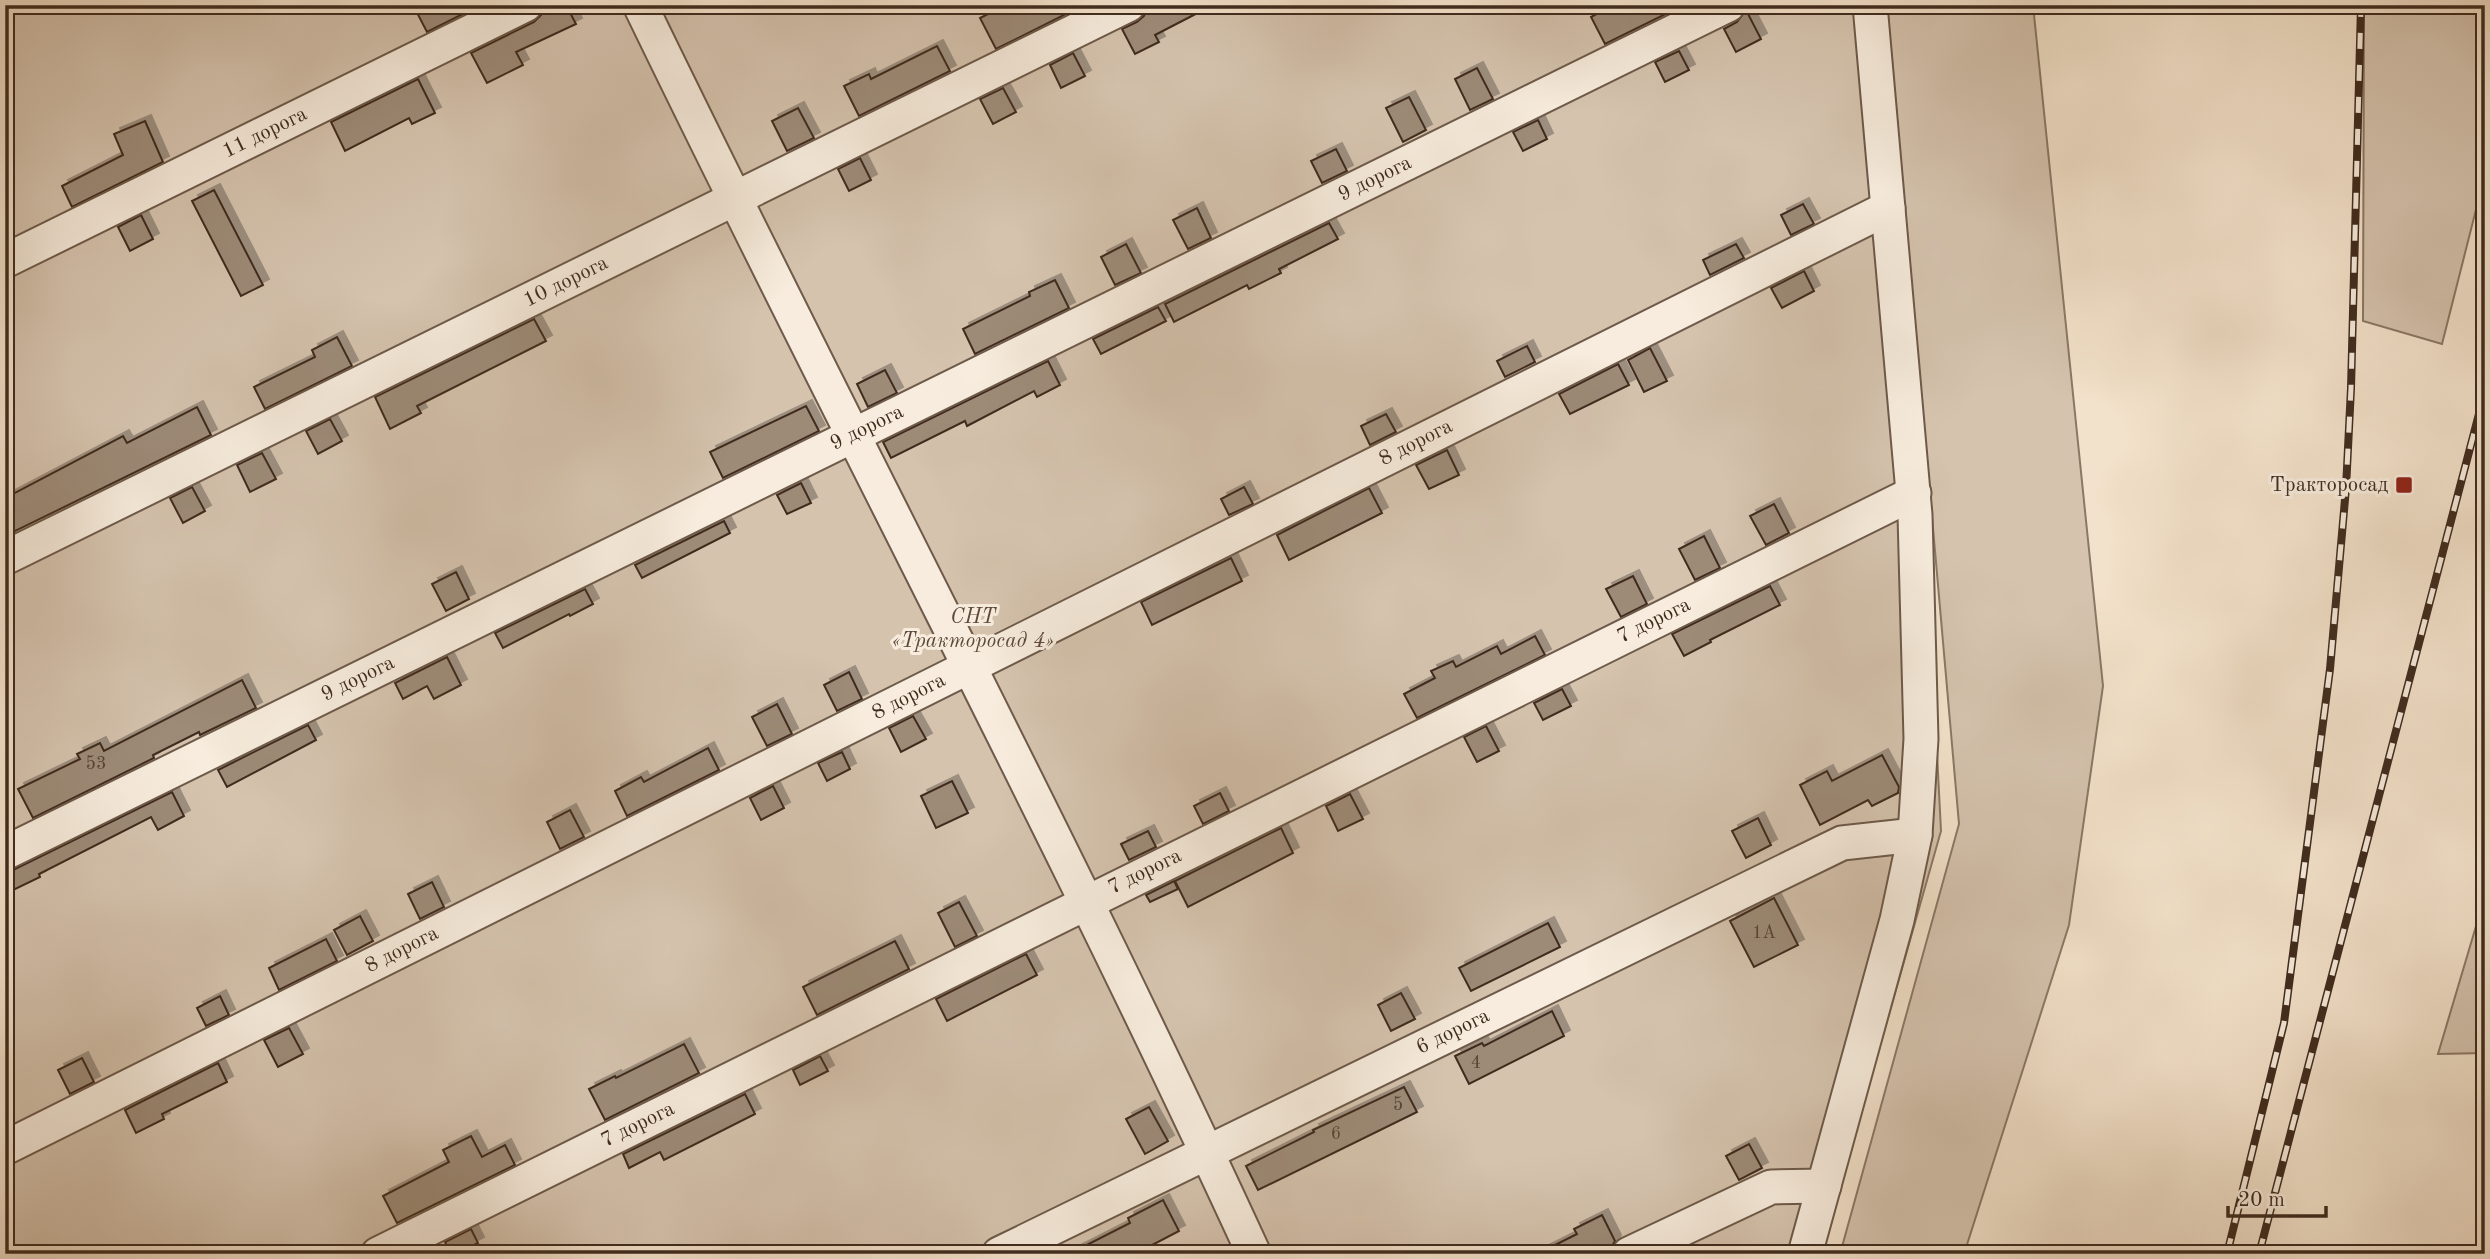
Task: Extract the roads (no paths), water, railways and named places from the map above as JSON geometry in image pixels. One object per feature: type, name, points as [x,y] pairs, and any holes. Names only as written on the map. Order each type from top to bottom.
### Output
[{"type":"street","name":"11 дорога","points":[[5,261],[525,5]]},
{"type":"street","points":[[640,5],[734,199],[855,434],[1086,902],[1208,1152],[1254,1254]]},
{"type":"street","name":"10 дорога","points":[[5,558],[1128,5]]},
{"type":"street","name":"9 дорога","points":[[5,852],[1728,5]]},
{"type":"street","points":[[1805,1254],[1896,920],[1915,835],[1921,739],[1914,493],[1870,5]]},
{"type":"street","name":"8 дорога","points":[[5,1148],[1888,208]]},
{"type":"street","name":"7 дорога","points":[[378,1254],[1914,493]]},
{"type":"street","name":"6 дорога","points":[[999,1254],[1842,843],[1915,835]]},
{"type":"street","points":[[1629,1254],[1771,1186],[1824,1186]]},
{"type":"railway","points":[[2227,1254],[2284,1023],[2330,669],[2346,488],[2351,388],[2361,5]]},
{"type":"railway","points":[[2259,1254],[2485,391]]},
{"type":"place","name":"Тракторосад","points":[[2404,485]]},
{"type":"park label","name":"СНТ «Тракторосад 4»","points":[[973,629]]}]
